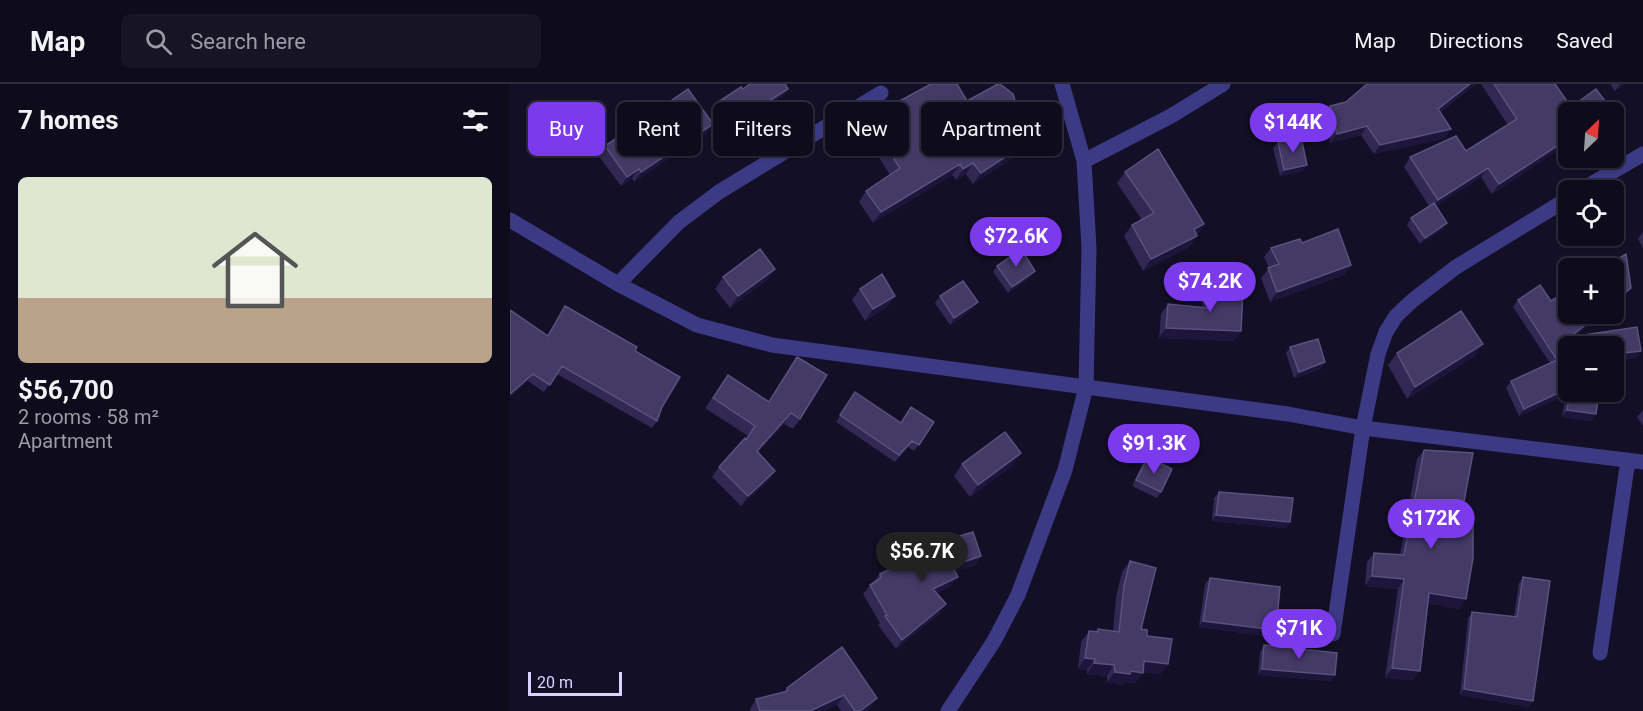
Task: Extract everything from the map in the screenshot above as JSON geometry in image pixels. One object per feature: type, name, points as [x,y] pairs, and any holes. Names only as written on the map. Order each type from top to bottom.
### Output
[{"type":"street","points":[[948,711],[994,641],[1018,595],[1065,470],[1086,387],[1089,248],[1084,161],[1062,84]]},
{"type":"street","points":[[1084,161],[1171,116],[1223,84]]},
{"type":"street","points":[[618,284],[680,222],[719,192],[881,93]]},
{"type":"street","points":[[1598,180],[1643,154]]},
{"type":"street","points":[[1333,634],[1363,428],[1378,354],[1396,316],[1456,267],[1558,205]]},
{"type":"street","points":[[510,220],[618,284],[697,325],[772,345],[1288,414],[1363,428],[1636,461],[1600,653]]},
{"type":"building","points":[[750,84],[785,84],[788,89],[768,102],[718,102],[741,87],[743,89]]},
{"type":"building","points":[[931,84],[957,84],[967,101],[1000,84],[1013,94],[1016,102],[921,102],[921,156],[1007,156],[981,173],[973,163],[963,169],[960,164],[881,212],[866,191],[900,168],[892,156],[909,156],[909,102],[898,102]]},
{"type":"building","points":[[1367,84],[1470,84],[1438,109],[1451,129],[1380,145],[1367,126],[1337,134],[1330,106],[1346,102]]},
{"type":"building","points":[[1494,84],[1555,84],[1568,102],[1558,102],[1558,145],[1499,184],[1488,168],[1438,200],[1410,157],[1456,136],[1466,151],[1517,119]]},
{"type":"building","points":[[688,89],[697,102],[669,102]]},
{"type":"building","points":[[1596,89],[1606,102],[1578,102]]},
{"type":"building","points":[[701,107],[713,124],[701,132]]},
{"type":"building","points":[[1301,137],[1307,165],[1284,170],[1278,142]]},
{"type":"building","points":[[617,138],[617,156],[665,156],[641,172],[639,169],[627,177],[605,146]]},
{"type":"building","points":[[1158,149],[1204,224],[1194,229],[1197,236],[1151,259],[1132,225],[1154,213],[1125,172]]},
{"type":"building","points":[[1434,203],[1447,223],[1425,238],[1411,218]]},
{"type":"building","points":[[1338,229],[1351,265],[1277,292],[1268,268],[1279,264],[1271,248],[1300,239],[1302,243]]},
{"type":"building","points":[[760,249],[775,269],[738,296],[723,277]]},
{"type":"building","points":[[1021,249],[1035,271],[1012,287],[997,266]]},
{"type":"building","points":[[1626,254],[1631,288],[1624,293],[1624,258],[1619,258]]},
{"type":"building","points":[[882,274],[895,296],[873,309],[860,289]]},
{"type":"building","points":[[963,281],[978,302],[954,318],[940,296]]},
{"type":"building","points":[[1540,285],[1551,301],[1558,297],[1558,324],[1586,324],[1571,336],[1558,336],[1558,393],[1524,409],[1511,381],[1557,360],[1518,300]]},
{"type":"building","points":[[1209,288],[1243,290],[1241,331],[1166,328],[1168,304],[1208,308]]},
{"type":"building","points":[[565,306],[637,347],[635,351],[680,377],[662,407],[657,421],[562,366],[550,385],[533,374],[510,394],[510,310],[548,336]]},
{"type":"building","points":[[1461,311],[1483,344],[1415,387],[1397,353]]},
{"type":"building","points":[[1637,327],[1641,351],[1624,353],[1624,336],[1577,336]]},
{"type":"building","points":[[1318,339],[1325,362],[1299,372],[1290,347]]},
{"type":"building","points":[[797,357],[827,375],[800,419],[791,413],[757,451],[775,471],[748,496],[719,467],[745,438],[746,440],[755,426],[713,398],[728,375],[769,402]]},
{"type":"building","points":[[855,392],[901,423],[911,407],[934,422],[919,445],[912,441],[899,455],[840,415]]},
{"type":"building","points":[[1568,402],[1598,402],[1596,414],[1567,410]]},
{"type":"building","points":[[1005,432],[1021,453],[978,485],[962,464]]},
{"type":"building","points":[[1424,450],[1473,453],[1462,512],[1473,514],[1473,558],[1466,599],[1429,593],[1420,671],[1392,668],[1404,579],[1372,576],[1374,553],[1404,555]]},
{"type":"building","points":[[1148,457],[1172,469],[1161,492],[1136,480]]},
{"type":"building","points":[[1219,492],[1293,498],[1290,522],[1216,515]]},
{"type":"building","points":[[973,532],[981,556],[952,566],[958,577],[933,589],[946,604],[902,640],[885,616],[887,615],[870,585],[881,578],[880,574],[953,538]]},
{"type":"building","points":[[1130,561],[1156,568],[1141,629],[1147,630],[1147,636],[1172,639],[1168,664],[1144,661],[1143,673],[1131,671],[1130,674],[1115,672],[1114,665],[1094,663],[1095,659],[1085,658],[1089,631],[1098,632],[1098,629],[1119,632],[1124,586]]},
{"type":"building","points":[[1523,577],[1550,581],[1533,701],[1464,689],[1472,612],[1517,617]]},
{"type":"building","points":[[1210,578],[1280,587],[1276,630],[1203,621]]},
{"type":"building","points":[[1264,645],[1337,653],[1335,675],[1262,669]]},
{"type":"building","points":[[842,647],[877,698],[860,711],[855,711],[844,695],[810,711],[760,711],[756,699],[788,691],[787,688]]}]
